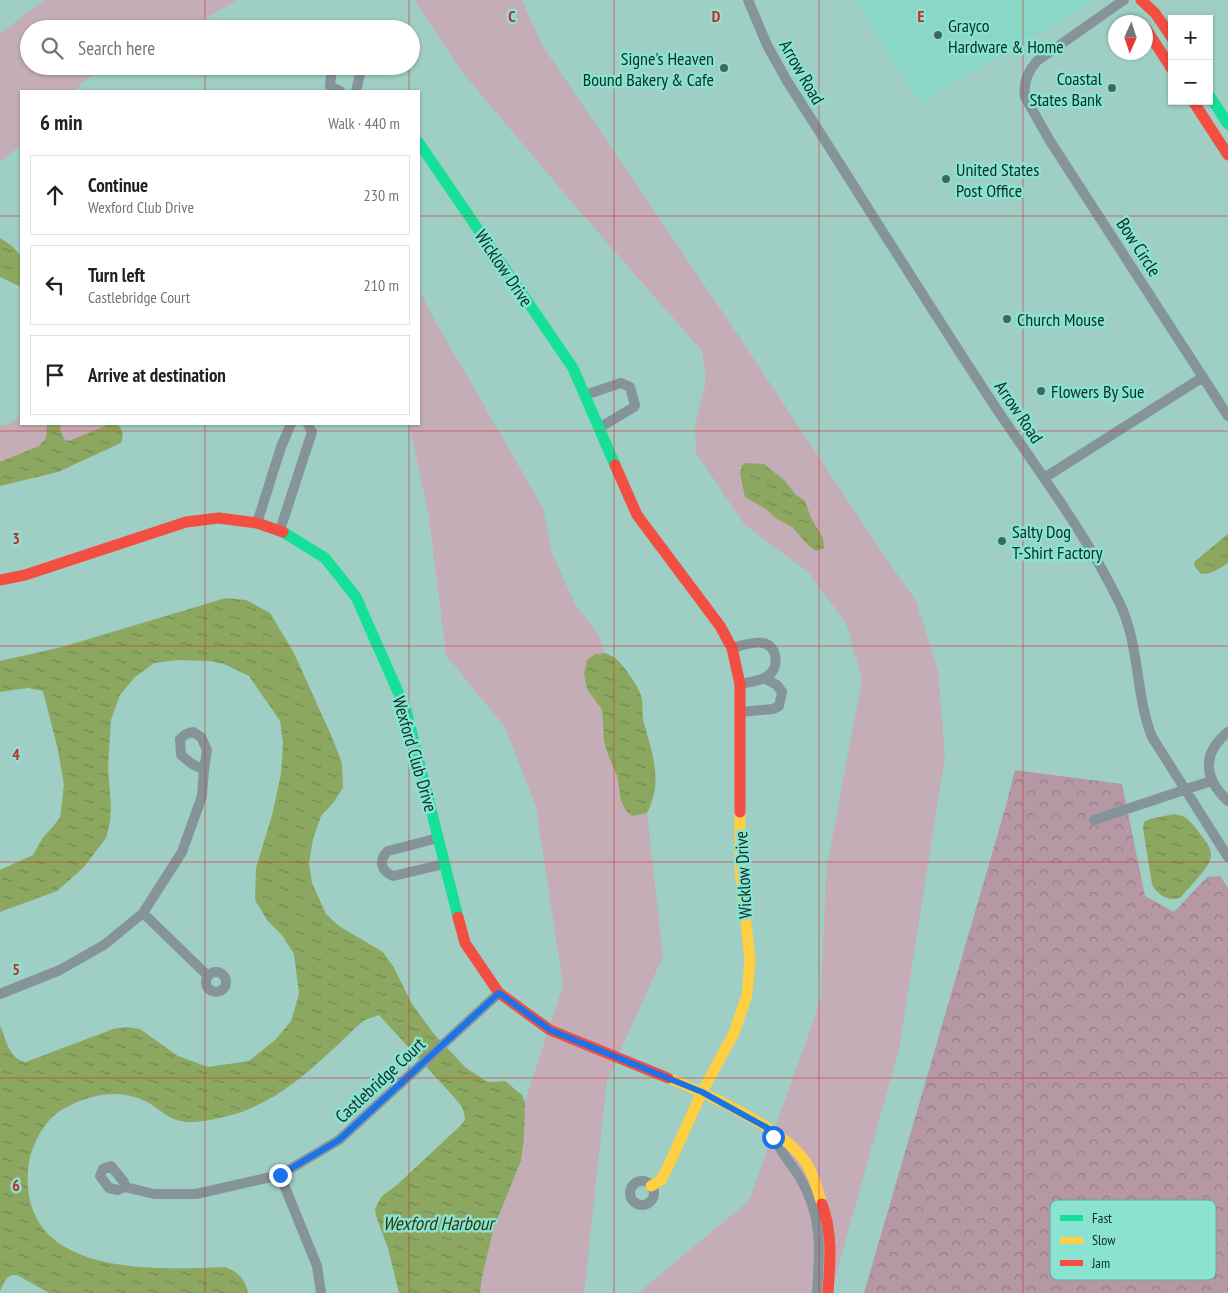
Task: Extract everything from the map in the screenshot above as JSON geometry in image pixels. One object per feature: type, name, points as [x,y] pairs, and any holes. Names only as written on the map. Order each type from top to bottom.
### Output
[{"type":"main road","points":[[1134,0],[1139,15]]},
{"type":"main road","points":[[1141,0],[1155,13],[1168,32]]},
{"type":"main road","points":[[1153,40],[1168,63]]},
{"type":"main road","points":[[1213,101],[1228,124]]},
{"type":"main road","points":[[1196,105],[1228,155]]},
{"type":"main road","name":"Wicklow Drive","points":[[420,144],[573,368],[637,515],[720,626],[732,648],[740,684],[740,869],[750,960],[746,995],[734,1033],[702,1092],[666,1171],[660,1180],[651,1186]]},
{"type":"main road","name":"Wexford Club Drive","points":[[0,580],[26,575],[186,522],[219,518],[257,523],[280,530],[325,558],[356,597],[406,710],[465,943],[499,993],[550,1030],[702,1092],[771,1130],[794,1147],[809,1167],[826,1214],[831,1246],[828,1293]]},
{"type":"street","name":"Arrow Road","points":[[748,0],[767,45],[786,81],[1100,567],[1123,610],[1132,640],[1145,718],[1152,737],[1228,857]]},
{"type":"street","name":"Bow Circle","points":[[1124,0],[1037,61],[1026,78],[1025,97],[1050,140],[1228,416]]},
{"type":"street","points":[[331,75],[330,86],[338,90]]},
{"type":"street","points":[[356,90],[360,75]]},
{"type":"street","points":[[1044,478],[1203,377]]},
{"type":"street","points":[[585,395],[621,383],[630,387],[635,404],[634,407],[599,428]]},
{"type":"street","points":[[257,523],[280,447],[291,425]]},
{"type":"street","points":[[280,530],[312,432],[308,425]]},
{"type":"street","points":[[732,648],[755,642],[764,642],[772,648],[775,655],[775,665],[770,674],[764,678],[740,684]]},
{"type":"street","points":[[741,712],[773,709],[779,706],[782,692],[777,685],[764,678]]},
{"type":"street","points":[[1228,732],[1216,745],[1211,755],[1209,768],[1211,781],[1228,801]]},
{"type":"street","points":[[0,994],[60,970],[104,945],[143,913],[182,852],[202,796],[204,770]]},
{"type":"street","points":[[1094,820],[1211,781]]},
{"type":"street","points":[[438,838],[388,851],[383,855],[381,862],[388,874],[393,876],[444,864]]},
{"type":"street","points":[[143,913],[208,976]]},
{"type":"street","name":"Castlebridge Court","points":[[125,1187],[154,1194],[196,1194],[280,1175],[339,1140],[499,993]]},
{"type":"street","points":[[771,1130],[773,1137],[806,1190],[816,1215],[820,1234],[817,1293]]},
{"type":"street","points":[[280,1175],[317,1266],[321,1293]]},
{"type":"shaded area","points":[[44,0],[237,0],[203,20],[20,20],[20,75],[94,75],[86,79],[76,90],[20,90],[20,146],[0,162],[0,34]]},
{"type":"shaded area","points":[[415,0],[522,0],[542,45],[916,601],[938,670],[945,756],[899,1049],[831,1293],[638,1293],[749,1201],[821,999],[826,871],[862,679],[846,623],[808,572],[745,525],[696,453],[695,426],[706,382],[702,351],[569,199],[459,68]]},
{"type":"shaded area","points":[[854,0],[1095,0],[921,103]]},
{"type":"shaded area","points":[[420,292],[543,508],[551,551],[575,604],[598,634],[605,653],[595,654],[587,689],[602,710],[604,741],[617,776],[621,801],[632,816],[647,813],[663,956],[607,1081],[584,1293],[480,1293],[494,1227],[521,1161],[525,1102],[563,985],[536,807],[505,727],[446,655],[428,511],[409,425],[420,425]]},
{"type":"shaded area","points":[[20,416],[20,425],[112,425],[79,438],[0,462],[0,426],[9,424]]},
{"type":"green space","points":[[1015,770],[1122,784],[1145,896],[1174,912],[1207,877],[1220,876],[1228,888],[1228,1293],[864,1293]]},
{"type":"water","points":[[0,238],[12,246],[20,255],[20,287],[0,277]]},
{"type":"water","points":[[47,425],[61,425],[60,429],[64,439],[69,441],[105,426],[118,425],[122,430],[121,443],[58,472],[0,486],[0,462],[39,446],[46,438]]},
{"type":"water","points":[[746,463],[764,464],[784,480],[796,495],[805,501],[811,518],[823,538],[824,548],[816,551],[792,527],[745,497],[740,473],[742,465]]},
{"type":"water","points":[[1228,534],[1228,563],[1212,572],[1201,574],[1195,567],[1194,562]]},
{"type":"water","name":"Wexford Harbour","points":[[226,598],[246,600],[270,613],[294,653],[342,763],[343,788],[321,816],[313,839],[309,863],[312,883],[326,914],[339,926],[383,952],[394,968],[412,1004],[434,1034],[466,1068],[486,1081],[505,1081],[522,1095],[525,1102],[521,1161],[494,1227],[480,1293],[399,1293],[388,1248],[375,1210],[381,1197],[398,1184],[460,1126],[465,1120],[465,1116],[458,1102],[379,1015],[362,1022],[335,1048],[282,1092],[239,1113],[205,1121],[186,1122],[171,1117],[138,1098],[127,1095],[105,1094],[83,1099],[63,1109],[49,1120],[39,1135],[29,1161],[31,1205],[45,1231],[68,1249],[96,1260],[128,1266],[162,1268],[224,1267],[233,1270],[240,1276],[248,1293],[49,1293],[17,1275],[8,1277],[0,1291],[0,1025],[12,1053],[20,1060],[26,1062],[113,1029],[127,1027],[140,1029],[178,1056],[208,1067],[249,1061],[275,1040],[291,1021],[299,994],[294,954],[282,935],[267,920],[255,900],[256,868],[272,815],[281,774],[283,743],[280,721],[249,676],[224,664],[210,661],[178,660],[154,663],[134,678],[120,695],[111,720],[108,768],[111,806],[106,838],[83,868],[57,891],[0,912],[0,870],[33,855],[42,839],[60,818],[64,785],[58,750],[43,691],[28,688],[0,692],[0,661],[62,647]]},
{"type":"water","points":[[605,653],[615,658],[622,665],[640,692],[643,720],[655,768],[655,790],[647,813],[632,816],[627,812],[621,801],[617,776],[604,741],[602,710],[587,689],[584,674],[587,660],[595,654]]},
{"type":"water","points":[[1174,814],[1182,816],[1190,822],[1210,848],[1211,855],[1208,864],[1200,876],[1182,896],[1169,899],[1157,892],[1152,884],[1143,828],[1144,822],[1150,819]]},
{"type":"traffic: fast","points":[[1213,101],[1228,124]]},
{"type":"traffic: fast","points":[[420,144],[573,368],[615,465]]},
{"type":"traffic: fast","points":[[283,532],[325,558],[356,597],[406,710],[458,917]]},
{"type":"traffic: slow","points":[[651,1186],[661,1180],[666,1171],[702,1092],[734,1033],[747,995],[750,960],[740,869],[740,812]]},
{"type":"traffic: slow","points":[[668,1078],[725,1103],[785,1140],[799,1154],[809,1168],[822,1204]]},
{"type":"traffic: jam","points":[[1141,0],[1155,13],[1168,32]]},
{"type":"traffic: jam","points":[[1153,40],[1168,63]]},
{"type":"traffic: jam","points":[[1196,105],[1228,155]]},
{"type":"traffic: jam","points":[[615,465],[637,515],[720,626],[732,648],[740,684],[740,812]]},
{"type":"traffic: jam","points":[[0,580],[25,575],[186,522],[219,518],[257,523],[283,532]]},
{"type":"traffic: jam","points":[[458,917],[465,943],[499,993],[550,1030],[668,1078]]},
{"type":"traffic: jam","points":[[822,1204],[829,1237],[828,1293]]},
{"type":"place","name":"Grayco Hardware & Home","points":[[938,35]]},
{"type":"place","name":"Signe's Heaven Bound Bakery & Cafe","points":[[724,68]]},
{"type":"place","name":"Coastal States Bank","points":[[1112,88]]},
{"type":"place","name":"United States Post Office","points":[[946,179]]},
{"type":"place","name":"Church Mouse","points":[[1007,319]]},
{"type":"place","name":"Flowers By Sue","points":[[1041,391]]},
{"type":"place","name":"Salty Dog T-Shirt Factory","points":[[1002,541]]},
{"type":"route","points":[[280,1175],[339,1140],[499,993],[550,1030],[702,1092],[771,1130],[773,1137]]}]
